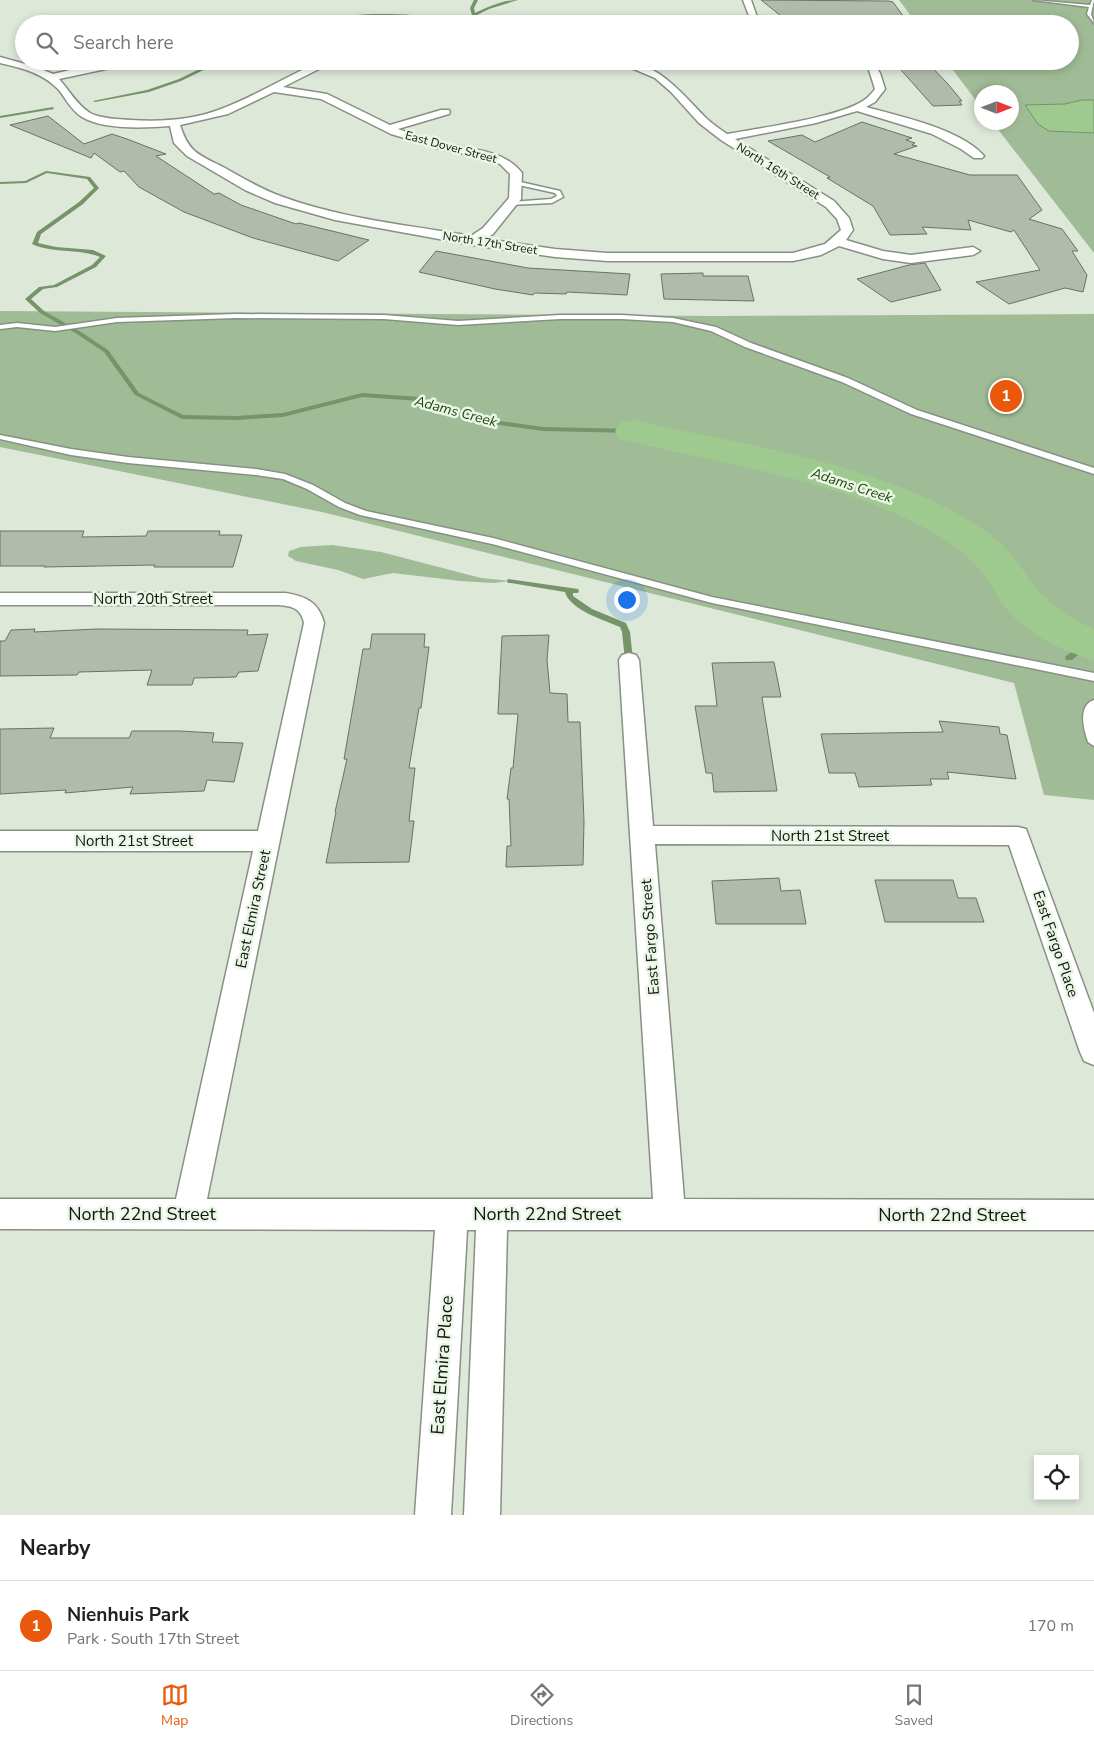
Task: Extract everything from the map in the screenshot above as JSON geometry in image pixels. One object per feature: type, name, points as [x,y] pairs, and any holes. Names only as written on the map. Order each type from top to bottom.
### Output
[{"type":"street","points":[[747,0],[751,15]]},
{"type":"street","points":[[0,60],[15,63]]},
{"type":"street","points":[[34,70],[50,78],[60,86],[83,113],[103,120],[137,124],[174,122],[223,112],[274,89],[308,70]]},
{"type":"street","points":[[50,78],[88,70]]},
{"type":"street","points":[[643,70],[658,76],[675,90],[703,121],[725,138]]},
{"type":"street","points":[[857,108],[871,100],[880,89],[878,76],[874,70]]},
{"type":"street","name":"East Dover Street","points":[[274,89],[323,96],[388,129],[414,139],[487,155],[504,162],[516,173],[516,183]]},
{"type":"street","points":[[857,108],[938,133],[964,144],[978,156]]},
{"type":"street","name":"North 16th Street","points":[[725,138],[816,120],[857,108]]},
{"type":"street","points":[[388,129],[445,112]]},
{"type":"street","name":"North 17th Street","points":[[174,122],[180,143],[191,154],[249,187],[279,200],[334,216],[472,241],[555,253],[607,257],[764,259],[793,257],[822,251],[839,242]]},
{"type":"street","name":"North 16th Street","points":[[725,138],[830,204],[843,218],[848,230],[839,242]]},
{"type":"street","points":[[472,241],[488,231],[515,199],[516,183]]},
{"type":"street","points":[[839,242],[871,252],[911,258],[928,258],[974,251]]},
{"type":"street","name":"North 20th Street","points":[[0,599],[278,599],[294,600],[306,605]]},
{"type":"street","name":"East Elmira Street","points":[[188,1214],[314,623],[311,610],[306,605]]},
{"type":"street","name":"East Fargo Street","points":[[629,660],[670,1215]]},
{"type":"street","name":"North 21st Street","points":[[643,834],[1018,836]]},
{"type":"street","name":"East Fargo Place","points":[[1018,836],[1094,1052]]},
{"type":"street","name":"North 21st Street","points":[[0,841],[267,841]]},
{"type":"street","name":"North 22nd Street","points":[[0,1214],[1094,1215]]},
{"type":"street","name":"East Elmira Place","points":[[433,1515],[452,1214]]},
{"type":"street","points":[[482,1515],[492,1214]]},
{"type":"lane","points":[[1035,0],[1091,6]]},
{"type":"lane","points":[[1094,0],[1089,14],[1094,22]]},
{"type":"lane","points":[[511,204],[552,201],[560,197],[558,192],[516,183]]},
{"type":"lane","points":[[0,327],[17,325],[61,329],[135,318],[274,316],[384,317],[458,323],[560,317],[622,317],[672,320],[713,329],[748,345],[844,380],[914,412],[1094,471]]},
{"type":"lane","points":[[0,437],[71,452],[128,460],[256,472],[285,477],[310,487],[342,505],[363,513],[510,545],[712,600],[1094,678]]},
{"type":"lane","points":[[1094,704],[1090,709],[1089,717],[1094,742]]},
{"type":"shaded area","points":[[899,0],[1094,0],[1094,253],[998,130],[1019,130],[1019,85],[974,85],[974,98],[953,70],[1079,70],[1079,15],[910,15]]},
{"type":"shaded area","points":[[1082,100],[1094,100],[1094,133],[1049,131],[1038,124],[1025,105],[1065,104]]},
{"type":"shaded area","points":[[0,311],[713,316],[1094,314],[1094,800],[1044,795],[1014,683],[322,512],[0,447]]},
{"type":"shaded area","points":[[332,545],[381,552],[481,578],[511,581],[493,583],[460,581],[393,573],[363,579],[338,570],[296,561],[288,556],[289,551],[301,547]]},
{"type":"building","points":[[761,0],[889,1],[893,2],[902,15],[780,15]]},
{"type":"building","points":[[901,70],[935,70],[962,101],[959,101],[962,105],[933,106]]},
{"type":"building","points":[[48,116],[84,144],[112,134],[166,154],[156,156],[214,194],[219,193],[241,205],[296,224],[299,223],[369,240],[338,261],[253,238],[184,212],[139,187],[124,171],[120,172],[94,153],[91,158],[10,125]]},
{"type":"building","points":[[862,122],[912,138],[906,140],[915,143],[912,145],[917,146],[894,154],[970,175],[1017,175],[1042,210],[1029,219],[1062,229],[1078,251],[1072,251],[1087,275],[1083,292],[1065,288],[1009,304],[976,282],[1040,270],[1014,230],[1011,232],[968,220],[971,230],[922,227],[927,234],[890,235],[873,206],[827,178],[830,177],[768,141],[802,135],[815,142]]},
{"type":"building","points":[[436,251],[528,268],[630,274],[627,295],[567,292],[566,294],[535,293],[533,295],[495,289],[419,272]]},
{"type":"building","points":[[925,263],[941,290],[891,302],[857,279],[909,265]]},
{"type":"building","points":[[703,273],[703,276],[748,276],[754,301],[664,299],[661,274]]},
{"type":"building","points":[[0,531],[84,531],[82,537],[146,536],[148,531],[220,531],[219,535],[242,535],[233,567],[154,567],[155,565],[44,567],[0,566]]},
{"type":"building","points":[[35,629],[34,632],[97,629],[248,630],[247,635],[268,634],[258,671],[239,672],[236,677],[194,678],[192,685],[147,685],[152,670],[79,672],[77,675],[0,676],[0,641],[5,641],[11,630]]},
{"type":"building","points":[[372,634],[425,634],[424,647],[429,647],[421,708],[419,708],[409,768],[415,768],[409,821],[414,821],[409,862],[326,863],[347,759],[344,759],[363,649],[370,649]]},
{"type":"building","points":[[549,635],[547,660],[550,693],[567,694],[568,722],[580,722],[584,821],[583,865],[506,867],[507,846],[511,846],[509,799],[507,799],[511,768],[513,768],[518,714],[498,714],[502,636]]},
{"type":"building","points":[[774,662],[781,697],[762,697],[777,791],[714,792],[712,773],[706,773],[695,706],[717,706],[712,663]]},
{"type":"building","points":[[939,721],[999,727],[1000,734],[1007,735],[1016,779],[947,772],[949,779],[930,779],[932,785],[859,787],[855,773],[829,773],[821,734],[943,732]]},
{"type":"building","points":[[54,728],[50,738],[129,738],[132,731],[180,731],[214,733],[212,742],[243,743],[234,782],[207,780],[204,791],[130,794],[133,787],[65,793],[66,790],[0,794],[0,729]]},
{"type":"building","points":[[779,878],[781,891],[800,890],[806,924],[716,924],[712,881]]},
{"type":"building","points":[[875,880],[953,880],[958,898],[976,898],[984,922],[885,922]]},
{"type":"waterway","points":[[474,15],[472,8],[476,0]]},
{"type":"waterway","points":[[474,15],[488,8],[516,0]]},
{"type":"waterway","points":[[383,15],[395,15]]},
{"type":"waterway","points":[[95,101],[148,91],[180,80],[201,70]]},
{"type":"waterway","points":[[0,117],[53,108]]},
{"type":"waterway","name":"Adams Creek","points":[[0,183],[26,182],[46,172],[88,178],[97,188],[81,203],[39,233],[35,244],[56,249],[93,252],[103,256],[94,266],[55,286],[41,288],[28,299],[42,312],[106,351],[137,394],[182,417],[236,418],[283,415],[362,395],[420,399],[499,423],[543,429],[633,431]]},
{"type":"waterway","name":"Adams Creek","points":[[633,431],[756,458],[839,479],[918,509],[959,531],[983,550],[998,565],[1024,603],[1036,613],[1068,635],[1094,645]]},
{"type":"waterway","points":[[511,581],[575,591]]},
{"type":"waterway","points":[[568,590],[570,597],[589,611],[623,625],[626,632],[629,660]]},
{"type":"waterway","points":[[1069,658],[1087,643]]},
{"type":"place","name":"Nienhuis Park","points":[[1006,396]]}]
